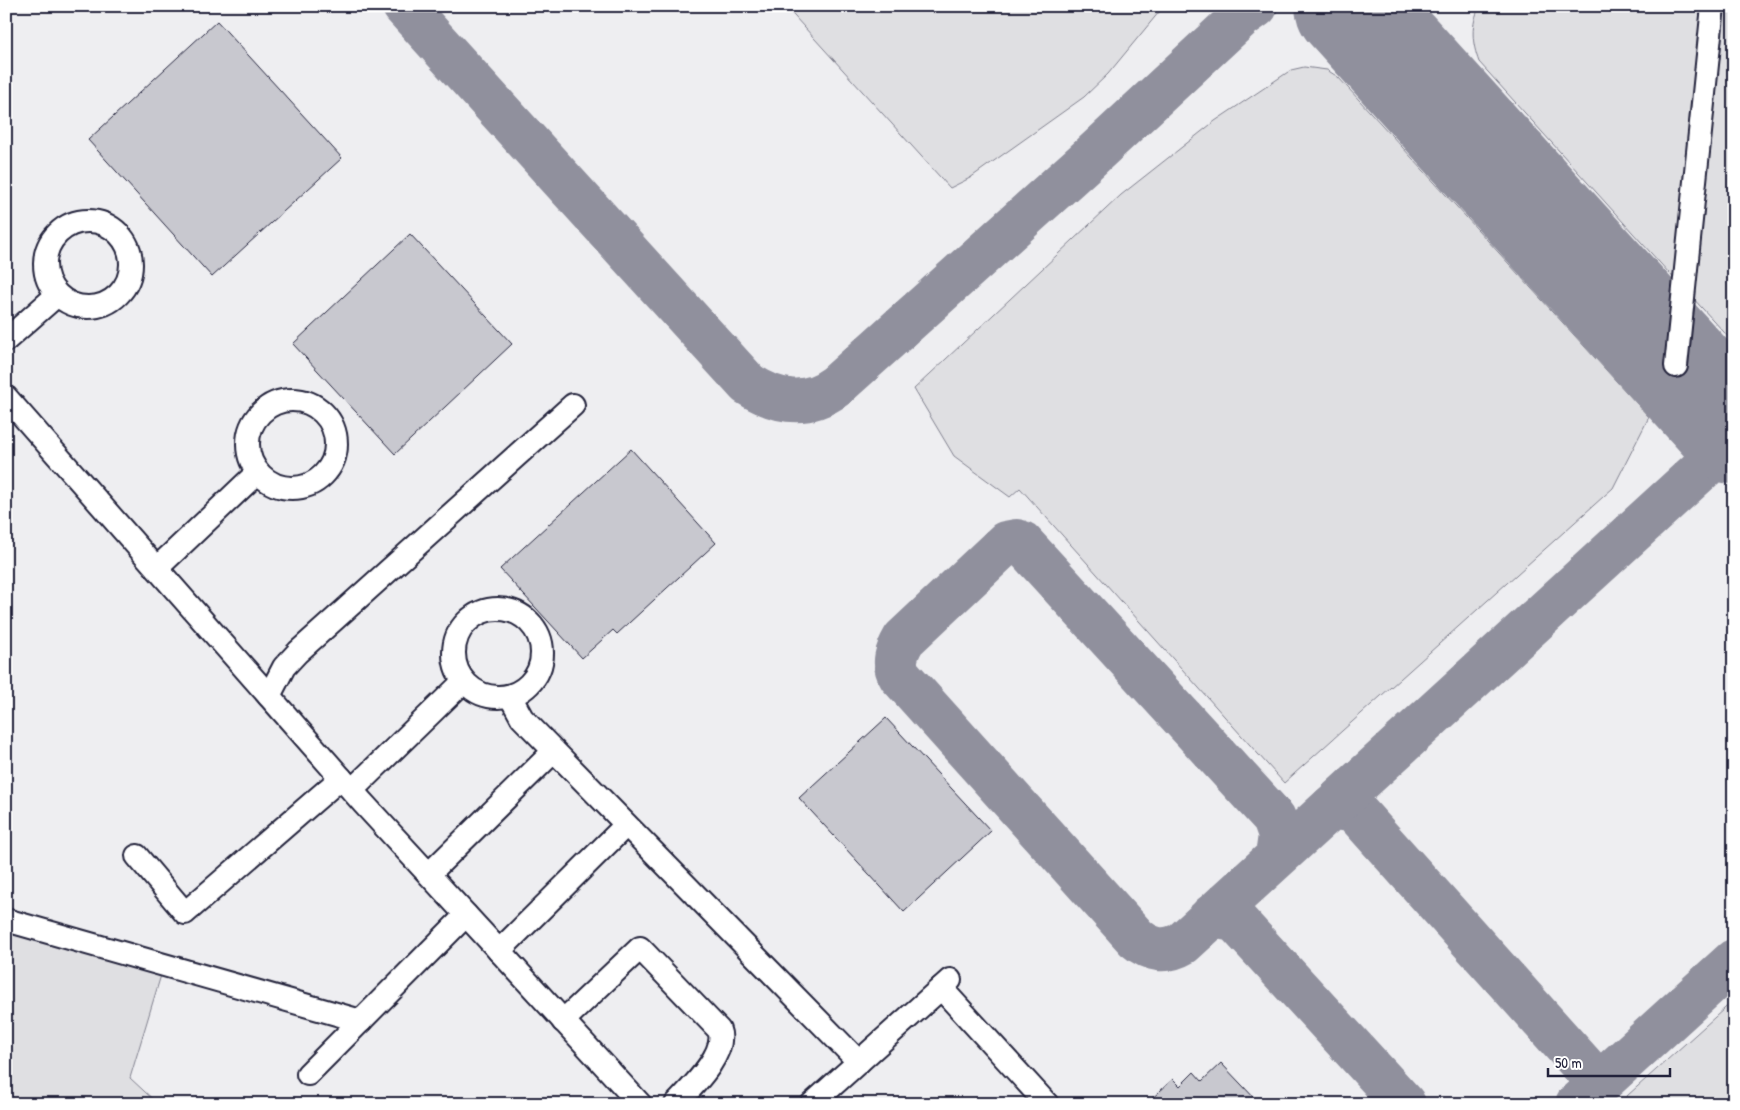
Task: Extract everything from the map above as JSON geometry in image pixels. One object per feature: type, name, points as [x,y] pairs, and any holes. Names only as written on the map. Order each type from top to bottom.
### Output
[{"type":"lane","points":[[1676,366],[1713,6]]},
{"type":"lane","points":[[6,340],[57,294]]},
{"type":"lane","points":[[6,397],[346,784],[640,1104]]},
{"type":"lane","points":[[269,696],[284,667],[298,652],[573,405]]},
{"type":"lane","points":[[157,568],[258,472]]},
{"type":"lane","points":[[498,608],[512,611],[524,617],[534,628],[541,641],[542,656],[539,671],[530,684],[518,693],[510,696],[489,697],[475,692],[463,682],[456,670],[453,655],[455,641],[461,628],[471,618],[484,611],[498,608]]},
{"type":"lane","points":[[137,856],[185,913],[346,784],[463,682]]},
{"type":"lane","points":[[510,696],[522,718],[859,1062]]},
{"type":"lane","points":[[429,874],[554,750]]},
{"type":"lane","points":[[499,951],[626,825]]},
{"type":"lane","points":[[308,1074],[466,915]]},
{"type":"lane","points":[[6,920],[361,1021]]},
{"type":"lane","points":[[564,1021],[640,948],[720,1030],[722,1037],[720,1046],[708,1068],[676,1104]]},
{"type":"lane","points":[[812,1104],[946,984],[1047,1104]]},
{"type":"shaded area","points":[[6,6],[1734,6],[1734,1104],[6,1104]]},
{"type":"shaded area","points":[[785,6],[1164,6],[1108,74],[1084,97],[970,178],[950,188]]},
{"type":"shaded area","points":[[1480,6],[1708,6],[1678,283],[1479,62],[1475,48],[1473,27]]},
{"type":"shaded area","points":[[1720,6],[1734,6],[1734,343],[1691,296]]},
{"type":"shaded area","points":[[1304,67],[1327,70],[1338,77],[1649,417],[1613,488],[1284,783],[1020,488],[1010,497],[954,456],[914,389],[1121,195],[1215,121],[1291,70]]},
{"type":"shaded area","points":[[6,929],[161,975],[130,1078],[158,1104],[6,1104]]},
{"type":"shaded area","points":[[1734,1000],[1734,1104],[1618,1104]]},
{"type":"building","points":[[217,21],[342,158],[212,277],[88,140]]},
{"type":"building","points":[[410,234],[512,344],[395,454],[293,344]]},
{"type":"building","points":[[631,449],[716,543],[617,634],[613,630],[582,658],[500,569]]},
{"type":"building","points":[[886,718],[991,831],[904,912],[799,798]]},
{"type":"building","points":[[1221,1063],[1260,1104],[1146,1104],[1173,1079],[1180,1086],[1194,1072],[1202,1081]]},
{"type":"taxiway","points":[[404,6],[748,384],[770,395],[792,400],[814,398],[836,386],[1083,164],[1242,16],[1256,6]]},
{"type":"taxiway","points":[[1378,6],[1379,39]]},
{"type":"taxiway","points":[[1277,857],[1280,835],[1274,818],[1022,543],[1017,541],[1006,543],[904,639],[896,657],[896,666],[900,676],[1136,938],[1153,948],[1171,948],[1183,943],[1727,446],[1729,424]]},
{"type":"taxiway","points":[[1332,807],[1355,811],[1586,1069],[1595,1075],[1606,1077]]},
{"type":"taxiway","points":[[1212,916],[1235,920],[1404,1104]]},
{"type":"taxiway","points":[[1577,1104],[1734,961]]},
{"type":"runway","points":[[1350,6],[1734,429]]}]
